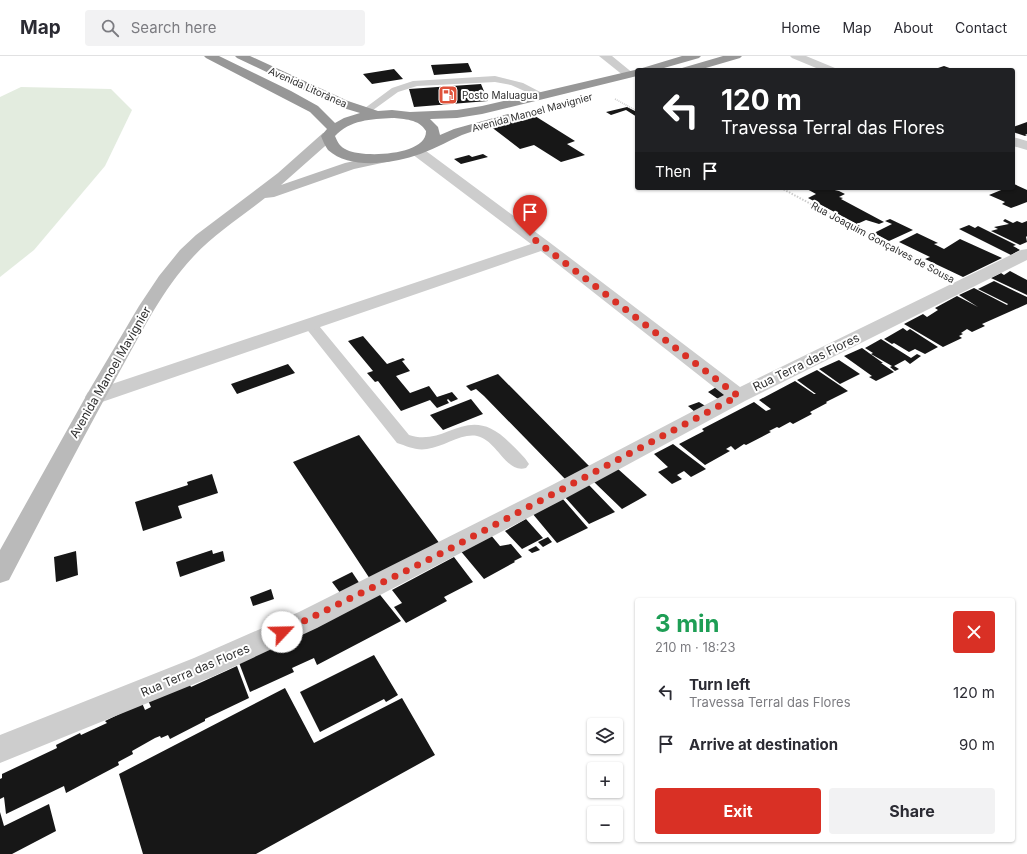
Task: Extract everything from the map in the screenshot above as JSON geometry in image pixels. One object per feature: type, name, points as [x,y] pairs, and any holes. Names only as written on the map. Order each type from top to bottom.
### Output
[{"type":"highway","name":"Avenida Litorânea","points":[[210,56],[314,109],[331,133],[329,144],[336,151],[350,156],[367,159],[386,158]]},
{"type":"highway","name":"Avenida Litorânea","points":[[241,56],[344,104],[371,113]]},
{"type":"highway","points":[[651,68],[695,56]]},
{"type":"highway","points":[[693,68],[736,56]]},
{"type":"highway","name":"Avenida Manoel Mavignier","points":[[588,97],[603,93],[634,77]]},
{"type":"highway","name":"Avenida Manoel Mavignier","points":[[407,116],[457,114],[545,104],[634,77]]},
{"type":"highway","points":[[331,133],[348,121],[371,113],[407,116],[429,124],[434,131],[433,138],[423,148]]},
{"type":"highway","name":"Avenida Manoel Mavignier","points":[[386,158],[403,156],[466,130],[519,115]]},
{"type":"street","points":[[605,56],[634,77]]},
{"type":"street","points":[[796,56],[827,68]]},
{"type":"street","name":"Avenida Manoel Mavignier","points":[[0,573],[95,398],[154,294],[171,272],[202,238],[310,154],[331,133]]},
{"type":"street","points":[[1015,142],[1027,146]]},
{"type":"street","points":[[423,148],[543,245],[738,396]]},
{"type":"street","points":[[254,198],[350,166],[386,158]]},
{"type":"street","points":[[95,398],[543,245]]},
{"type":"street","name":"Rua Terra das Flores","points":[[0,749],[204,667],[308,620],[560,492],[738,396],[1027,254]]},
{"type":"lane","points":[[371,113],[395,90],[416,83],[505,80],[516,82],[545,104]]},
{"type":"lane","points":[[310,324],[403,439],[413,444],[427,444],[467,430],[479,430],[490,435],[520,464]]},
{"type":"path","points":[[603,93],[635,110]]},
{"type":"path","name":"Rua Joaquim Gonçalves de Sousa","points":[[785,190],[963,285]]},
{"type":"shaded area","points":[[21,87],[111,89],[132,110],[105,166],[34,250],[0,277],[0,97]]},
{"type":"building","points":[[468,63],[472,72],[434,75],[431,65]]},
{"type":"building","points":[[944,66],[950,68],[938,68]]},
{"type":"building","points":[[394,69],[403,79],[372,84],[363,74]]},
{"type":"building","name":"Posto Maluagua","points":[[481,84],[488,101],[414,107],[409,89]]},
{"type":"building","points":[[627,107],[635,111],[635,116],[626,110],[611,115],[606,112]]},
{"type":"building","points":[[535,116],[575,141],[567,144],[585,155],[561,162],[534,145],[520,149],[490,126]]},
{"type":"building","points":[[1027,122],[1027,134],[1025,134],[1027,135],[1025,136],[1015,133],[1015,126]]},
{"type":"building","points":[[483,154],[488,157],[461,164],[454,159],[469,155],[472,157]]},
{"type":"building","points":[[1015,184],[1027,190],[1027,202],[1011,208],[1002,204],[1005,202],[989,195],[1001,190],[1015,190]]},
{"type":"building","points":[[809,190],[839,191],[845,194],[839,197],[843,198],[841,199],[884,222],[879,224],[866,220],[857,224],[808,198],[816,194]]},
{"type":"building","points":[[890,219],[913,230],[889,241],[874,233],[892,224],[885,221]]},
{"type":"building","points":[[1005,219],[1013,223],[1017,221],[1022,223],[1027,221],[1027,242],[1020,245],[991,231],[998,229],[994,227],[1009,224],[1003,221]]},
{"type":"building","points":[[969,225],[975,228],[978,226],[1016,245],[1013,246],[1020,250],[1011,255],[959,229]]},
{"type":"building","points":[[917,233],[938,243],[934,244],[944,249],[960,239],[1002,258],[963,277],[925,259],[930,257],[899,242]]},
{"type":"building","points":[[1010,271],[1027,280],[1027,295],[991,278],[1001,273],[1004,275]]},
{"type":"building","points":[[994,281],[1027,297],[1027,304],[982,324],[985,326],[972,332],[967,329],[959,336],[962,338],[943,347],[904,324],[923,314],[927,317],[938,310],[935,308],[957,296],[978,307],[959,295],[974,288],[1007,305],[1008,304],[978,289]]},
{"type":"building","points":[[903,328],[907,331],[910,329],[938,347],[925,354],[915,349],[909,352],[884,339]]},
{"type":"building","points":[[363,336],[387,364],[403,358],[405,360],[402,361],[410,371],[396,376],[410,393],[429,386],[437,397],[452,392],[458,399],[451,402],[448,399],[447,400],[449,403],[437,408],[430,400],[401,411],[378,381],[375,382],[367,373],[373,371],[348,341]]},
{"type":"building","points":[[881,339],[911,358],[917,354],[921,356],[910,364],[905,360],[894,366],[899,369],[895,371],[890,367],[892,366],[871,354],[873,353],[865,348]]},
{"type":"building","points":[[862,348],[894,372],[876,381],[869,377],[872,376],[844,356]]},
{"type":"building","points":[[839,360],[860,374],[840,384],[819,369]]},
{"type":"building","points":[[288,364],[295,373],[237,394],[231,384]]},
{"type":"building","points":[[817,370],[848,391],[826,402],[827,403],[810,412],[812,414],[793,424],[790,422],[779,428],[777,427],[769,431],[771,432],[746,445],[744,444],[735,450],[731,446],[726,449],[730,451],[705,465],[679,444],[704,431],[702,429],[754,402],[766,411],[771,409],[759,400],[795,381],[816,394],[797,380]]},
{"type":"building","points":[[498,374],[591,468],[566,480],[484,396],[476,389],[471,391],[466,386]]},
{"type":"building","points":[[718,386],[732,396],[721,401],[708,392]]},
{"type":"building","points":[[471,399],[483,414],[443,430],[430,415]]},
{"type":"building","points":[[699,402],[707,407],[695,412],[688,406]]},
{"type":"building","points":[[359,435],[440,544],[370,579],[293,462]]},
{"type":"building","points":[[673,444],[706,469],[691,477],[684,471],[677,475],[682,479],[672,484],[658,472],[668,467],[654,454]]},
{"type":"building","points":[[618,469],[647,495],[622,509],[593,481]]},
{"type":"building","points":[[212,474],[218,493],[178,506],[182,518],[143,531],[135,502],[188,485],[187,482]]},
{"type":"building","points":[[588,484],[615,512],[589,524],[564,496]]},
{"type":"building","points":[[562,498],[588,528],[557,543],[532,513]]},
{"type":"building","points":[[526,519],[543,538],[522,549],[505,531]]},
{"type":"building","points":[[490,534],[500,546],[511,544],[522,557],[484,579],[459,549]]},
{"type":"building","points":[[548,537],[552,542],[543,547],[538,542]]},
{"type":"building","points":[[536,546],[540,550],[532,553],[528,550]]},
{"type":"building","points":[[212,550],[213,554],[223,551],[225,561],[180,577],[176,562]]},
{"type":"building","points":[[76,551],[78,575],[56,582],[54,557]]},
{"type":"building","points":[[454,557],[473,582],[444,597],[447,601],[406,623],[394,607],[402,603],[392,590]]},
{"type":"building","points":[[352,572],[360,584],[341,594],[332,582]]},
{"type":"building","points":[[271,589],[274,599],[253,606],[250,597]]},
{"type":"building","points":[[377,591],[401,621],[317,665],[314,658],[292,668],[294,672],[250,692],[238,660]]},
{"type":"building","points":[[374,655],[398,695],[386,702],[384,699],[320,732],[300,692]]},
{"type":"building","points":[[237,666],[249,698],[205,719],[205,721],[170,739],[168,735],[161,738],[160,736],[155,738],[132,751],[133,754],[118,762],[119,765],[66,793],[64,786],[6,814],[4,797],[0,799],[0,779],[2,778],[2,774],[57,748],[56,745],[80,733],[81,735],[107,723],[105,721],[142,703],[145,710],[151,707],[146,696],[186,677],[191,687]]},
{"type":"building","points":[[285,688],[314,743],[402,698],[435,755],[256,854],[143,854],[119,774]]},
{"type":"building","points":[[49,804],[56,831],[12,854],[0,854],[0,812],[4,826]]},
{"type":"place","name":"Posto Maluagua","points":[[448,95]]},
{"type":"route","points":[[282,632],[436,556],[560,492],[738,396],[530,236]]}]
